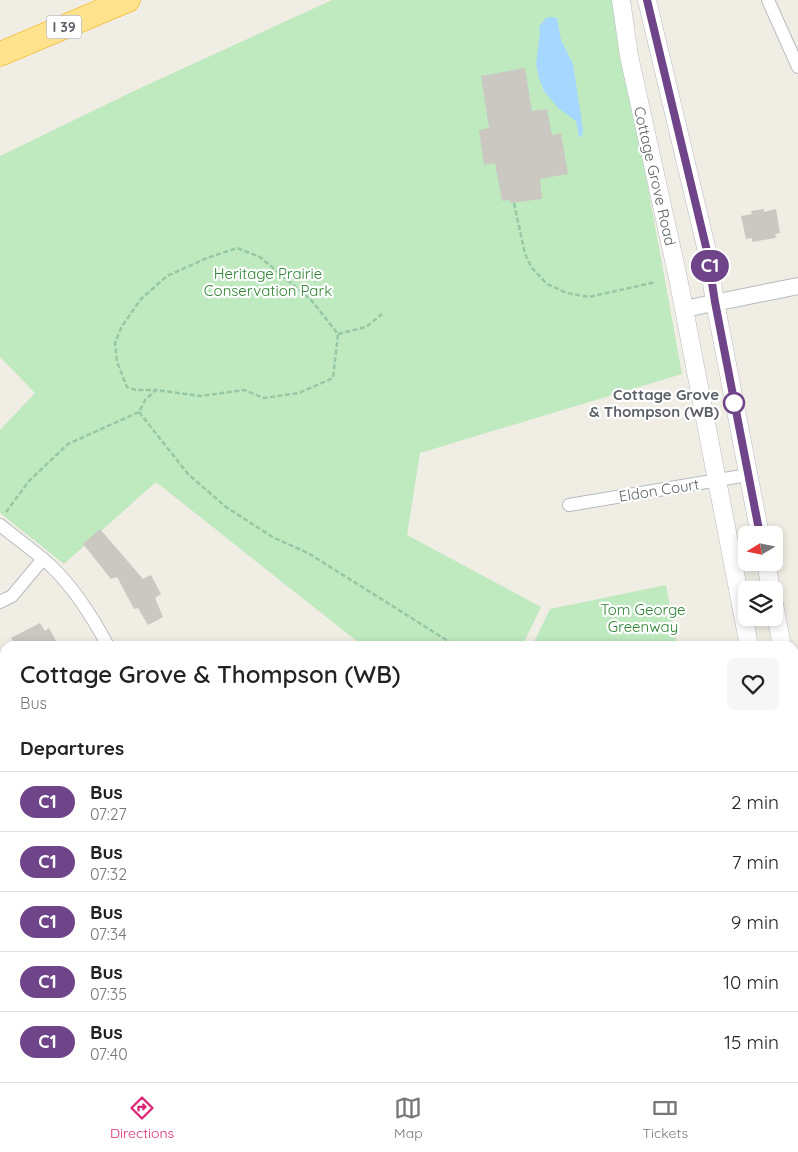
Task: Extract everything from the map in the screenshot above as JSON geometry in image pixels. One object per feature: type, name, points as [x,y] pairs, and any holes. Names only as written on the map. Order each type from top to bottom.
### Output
[{"type":"highway","name":"I 39","points":[[0,54],[128,0]]},
{"type":"main road","name":"Cottage Grove Road","points":[[621,0],[640,112],[667,222],[748,641]]},
{"type":"main road","points":[[647,0],[707,251],[758,526]]},
{"type":"main road","points":[[778,626],[781,641]]},
{"type":"street","points":[[768,0],[798,67]]},
{"type":"street","points":[[684,309],[798,286]]},
{"type":"street","name":"Eldon Court","points":[[569,505],[748,475]]},
{"type":"street","points":[[0,525],[52,567],[71,588],[105,641]]},
{"type":"street","points":[[0,602],[12,596],[43,560]]},
{"type":"path","points":[[514,203],[525,254],[532,268],[547,284],[567,293],[589,298],[656,282]]},
{"type":"path","points":[[237,248],[260,257],[312,301],[338,334],[333,378],[299,393],[264,398],[244,390],[200,396],[156,390],[136,390],[127,387],[117,362],[115,343],[122,326],[141,299],[167,276],[207,258],[237,248]]},
{"type":"path","points":[[338,334],[366,326],[382,314]]},
{"type":"path","points":[[6,512],[29,480],[68,444],[139,412],[144,400],[156,390]]},
{"type":"path","points":[[139,412],[188,474],[226,507],[274,538],[308,553],[448,641]]},
{"type":"green space","name":"Heritage Prairie Conservation Park","points":[[332,0],[614,0],[682,374],[420,453],[407,535],[541,607],[524,641],[357,641],[156,482],[64,564],[0,513],[0,430],[35,393],[0,357],[0,156],[136,90]]},
{"type":"green space","name":"Tom George Greenway","points":[[666,585],[676,641],[534,641],[550,609]]},
{"type":"water","points":[[546,18],[557,18],[561,40],[573,64],[583,130],[582,137],[579,136],[576,121],[558,108],[544,91],[536,65],[539,27]]},
{"type":"building","points":[[525,68],[532,111],[547,109],[552,135],[561,133],[568,174],[540,179],[542,199],[510,203],[510,200],[502,201],[495,163],[484,165],[479,130],[489,128],[481,76]]},
{"type":"building","points":[[764,209],[764,212],[776,209],[780,233],[775,234],[776,238],[752,242],[752,238],[746,239],[741,216],[752,214],[751,211]]},
{"type":"building","points":[[100,529],[143,579],[151,575],[161,594],[155,598],[163,617],[148,625],[138,608],[134,609],[117,577],[111,579],[83,544]]},
{"type":"building","points":[[40,623],[45,631],[49,628],[56,641],[13,641],[11,638]]},
{"type":"bus line","name":"C1","points":[[647,0],[707,251],[758,526]]},
{"type":"place","name":"Cottage Grove & Thompson (WB)","points":[[734,403]]}]
